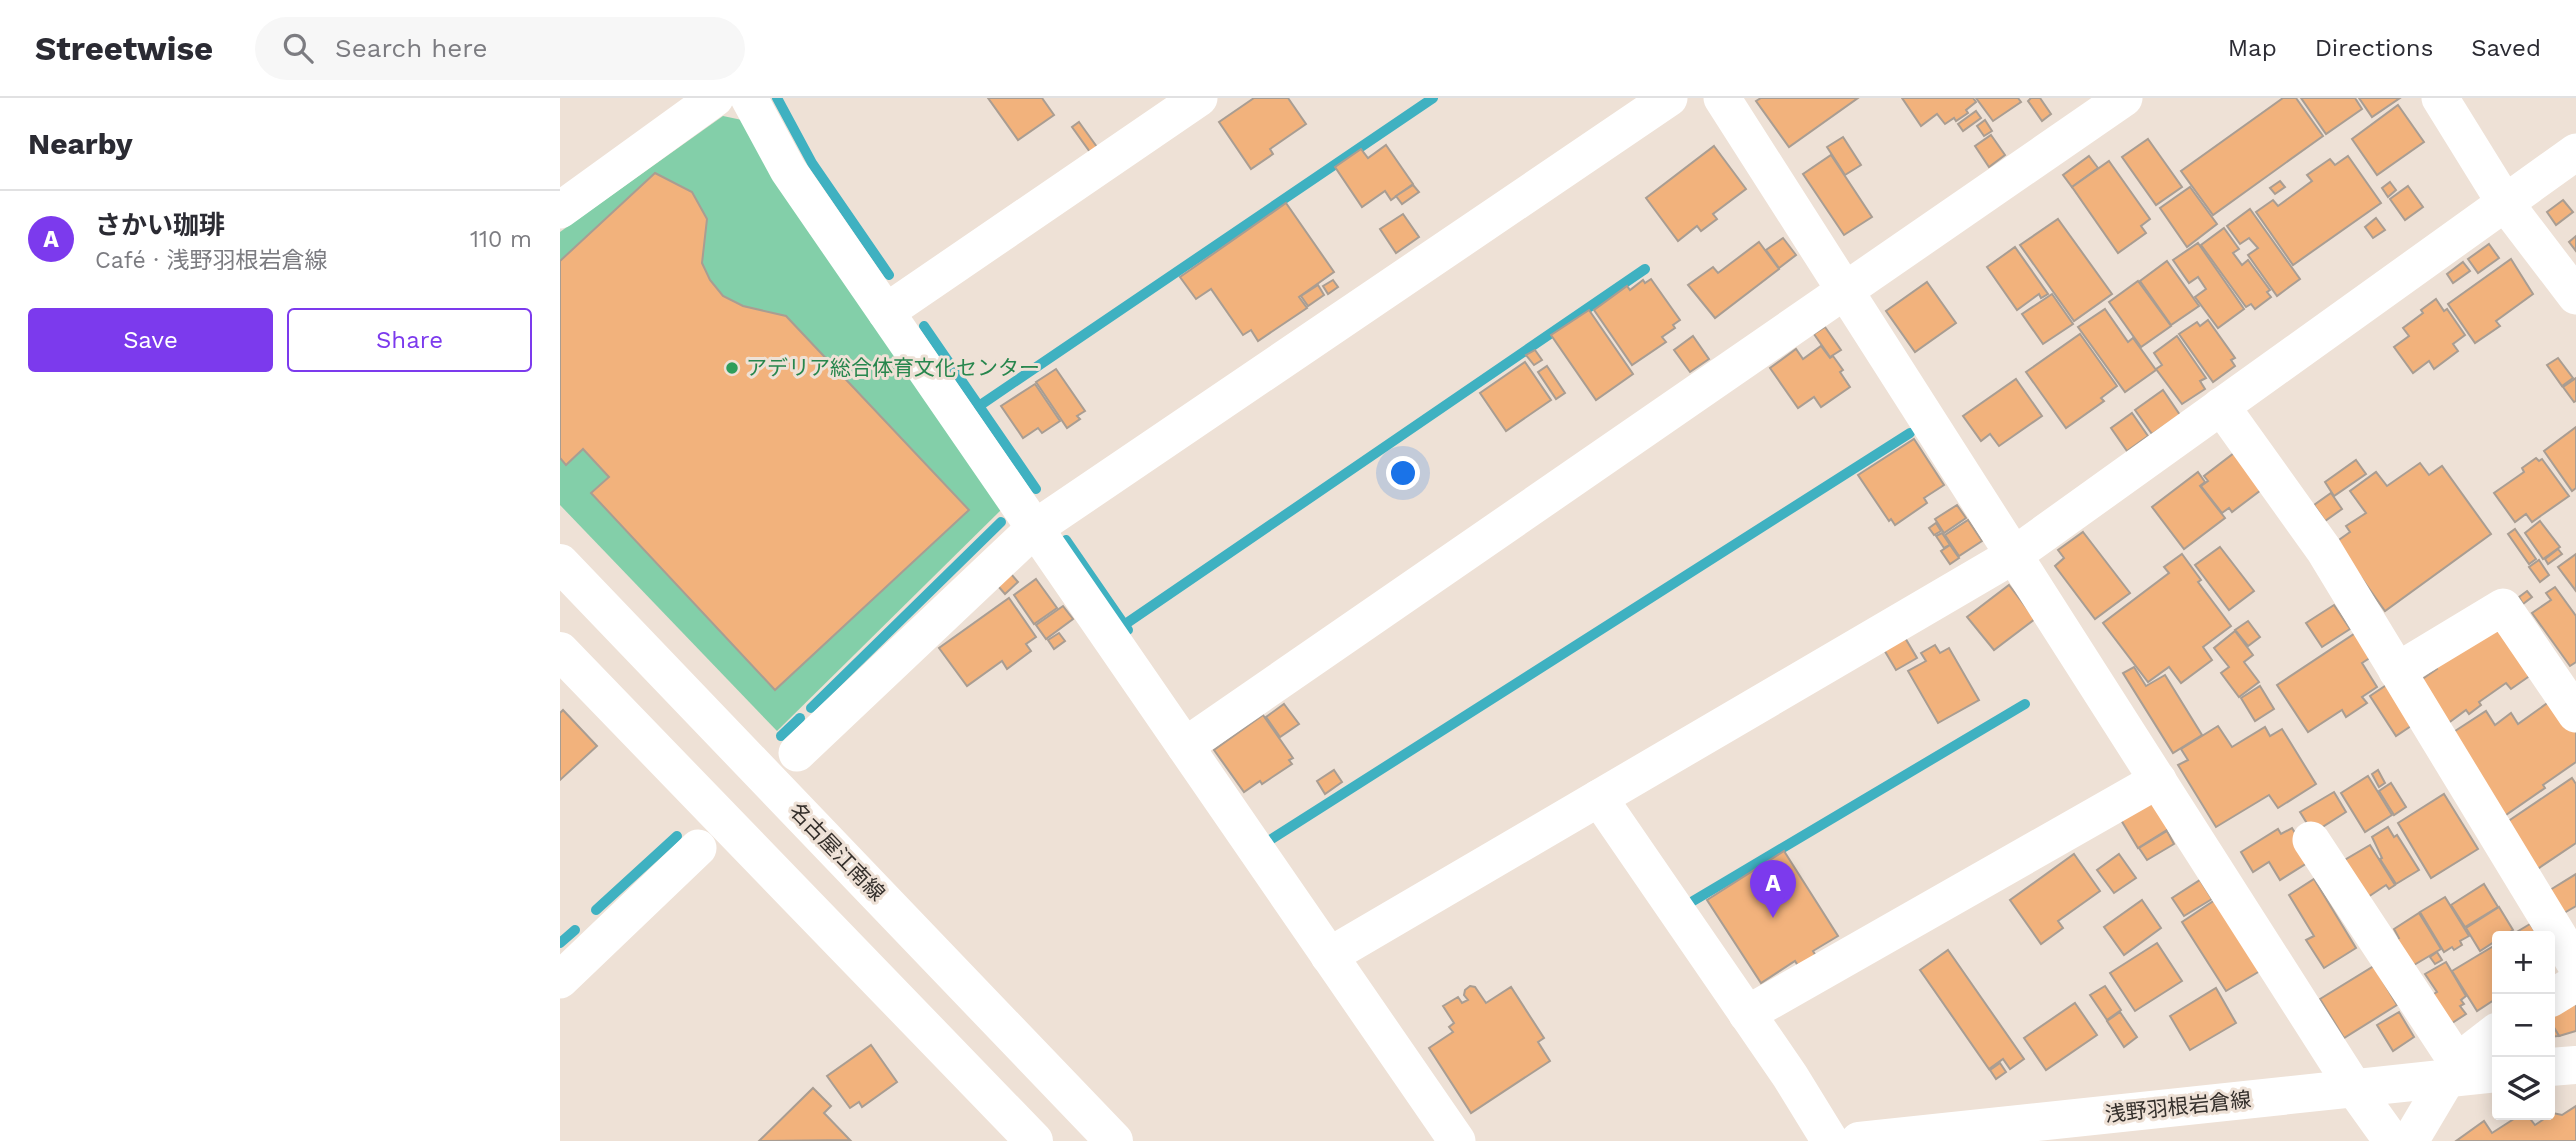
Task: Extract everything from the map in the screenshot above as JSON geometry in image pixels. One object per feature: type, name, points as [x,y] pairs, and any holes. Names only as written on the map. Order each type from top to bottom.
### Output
[{"type":"main road","name":"名古屋江南線","points":[[560,563],[1114,1141]]},
{"type":"main road","points":[[560,651],[1034,1141]]},
{"type":"main road","points":[[2555,1067],[2576,1065]]},
{"type":"main road","name":"浅野羽根岩倉線","points":[[1859,1141],[2354,1088],[2452,1070],[2492,1073]]},
{"type":"street","points":[[560,210],[715,98]]},
{"type":"street","points":[[749,98],[789,170],[1457,1141]]},
{"type":"street","points":[[886,312],[1199,98]]},
{"type":"street","points":[[797,753],[1035,528],[1669,98]]},
{"type":"street","points":[[1722,98],[2354,1088],[2392,1141]]},
{"type":"street","points":[[1185,746],[2124,98]]},
{"type":"street","points":[[2440,98],[2505,203],[2576,296]]},
{"type":"street","points":[[1329,956],[2014,555],[2576,152]]},
{"type":"street","points":[[2221,406],[2324,550],[2576,965]]},
{"type":"street","points":[[2397,671],[2503,607],[2576,715]]},
{"type":"street","points":[[1747,1014],[2158,780]]},
{"type":"street","points":[[1599,799],[1747,1014],[1830,1141]]},
{"type":"street","points":[[2311,840],[2452,1070]]},
{"type":"street","points":[[560,980],[698,848]]},
{"type":"street","points":[[2555,996],[2576,983]]},
{"type":"street","points":[[2410,1141],[2452,1070],[2492,1035]]},
{"type":"green space","name":"アデリア総合体育文化センター","points":[[723,116],[742,120],[1002,509],[777,731],[560,505],[560,232]]},
{"type":"building","points":[[988,98],[1042,98],[1054,115],[1018,140]]},
{"type":"building","points":[[1254,98],[1288,98],[1306,124],[1270,149],[1273,154],[1251,169],[1219,122]]},
{"type":"building","points":[[1761,98],[1858,98],[1789,147],[1756,101]]},
{"type":"building","points":[[1902,98],[1973,98],[1976,102],[1966,110],[1968,113],[1956,121],[1954,118],[1945,124],[1937,114],[1921,126]]},
{"type":"building","points":[[1976,98],[2018,98],[2021,102],[1993,121]]},
{"type":"building","points":[[2031,98],[2040,98],[2051,114],[2042,121],[2028,101]]},
{"type":"building","points":[[2283,98],[2296,98],[2323,136],[2213,215],[2181,171]]},
{"type":"building","points":[[2301,98],[2355,98],[2362,109],[2326,134]]},
{"type":"building","points":[[2359,98],[2400,98],[2372,117]]},
{"type":"building","points":[[2398,105],[2424,142],[2377,175],[2352,139]]},
{"type":"building","points":[[1976,111],[1981,118],[1963,131],[1958,124]]},
{"type":"building","points":[[1985,120],[1992,131],[1984,136],[1977,126]]},
{"type":"building","points":[[1079,122],[1097,147],[1090,152],[1072,127]]},
{"type":"building","points":[[1991,135],[2005,155],[1989,167],[1975,146]]},
{"type":"building","points":[[1843,137],[1861,165],[1845,175],[1827,147]]},
{"type":"building","points":[[2148,139],[2182,187],[2156,205],[2122,157]]},
{"type":"building","points":[[1386,145],[1413,184],[1391,200],[1385,191],[1362,207],[1335,167],[1361,149],[1368,158]]},
{"type":"building","points":[[1714,146],[1746,189],[1713,214],[1717,219],[1701,231],[1697,226],[1678,241],[1646,198]]},
{"type":"building","points":[[1831,155],[1872,217],[1844,235],[1803,174]]},
{"type":"building","points":[[2089,156],[2098,168],[2072,187],[2063,175]]},
{"type":"building","points":[[2348,156],[2381,203],[2293,265],[2256,212],[2273,200],[2278,206],[2312,181],[2307,175],[2330,159],[2335,165]]},
{"type":"building","points":[[2109,161],[2150,219],[2141,226],[2146,233],[2118,253],[2072,187]]},
{"type":"building","name":"アデリア総合体育文化センター","points":[[655,173],[692,192],[707,219],[702,263],[710,280],[723,296],[743,306],[786,316],[969,510],[775,690],[591,493],[609,477],[583,449],[566,465],[560,458],[560,261]]},
{"type":"building","points":[[2280,181],[2285,187],[2275,194],[2270,188]]},
{"type":"building","points":[[2390,182],[2396,190],[2388,197],[2382,188]]},
{"type":"building","points":[[1413,185],[1419,192],[1402,204],[1396,196]]},
{"type":"building","points":[[2408,186],[2423,207],[2405,220],[2390,199]]},
{"type":"building","points":[[2190,187],[2217,224],[2187,247],[2160,208]]},
{"type":"building","points":[[2563,200],[2573,212],[2556,225],[2547,212]]},
{"type":"building","points":[[1286,203],[1334,272],[1299,297],[1307,308],[1258,341],[1251,330],[1243,335],[1211,289],[1196,299],[1180,277]]},
{"type":"building","points":[[2250,209],[2300,279],[2277,296],[2248,255],[2258,248],[2249,238],[2240,244],[2227,226]]},
{"type":"building","points":[[1403,214],[1419,237],[1396,253],[1380,229]]},
{"type":"building","points":[[2376,218],[2385,230],[2373,238],[2365,227]]},
{"type":"building","points":[[2058,219],[2112,294],[2074,321],[2020,245]]},
{"type":"building","points":[[2224,228],[2239,249],[2233,253],[2242,265],[2248,260],[2270,290],[2267,292],[2271,297],[2255,309],[2251,304],[2246,307],[2201,245]]},
{"type":"building","points":[[2576,236],[2576,251],[2569,242]]},
{"type":"building","points":[[1783,238],[1796,255],[1779,268],[1766,250]]},
{"type":"building","points":[[1759,242],[1779,269],[1715,318],[1688,285],[1713,267],[1718,273]]},
{"type":"building","points":[[2198,243],[2244,309],[2218,328],[2195,297],[2206,289],[2198,277],[2189,283],[2173,260]]},
{"type":"building","points":[[2489,244],[2499,258],[2478,273],[2468,259]]},
{"type":"building","points":[[2015,247],[2048,294],[2041,298],[2039,294],[2017,310],[1987,267]]},
{"type":"building","points":[[2511,259],[2533,294],[2496,321],[2500,326],[2475,343],[2448,304]]},
{"type":"building","points":[[2167,261],[2199,306],[2171,325],[2140,281]]},
{"type":"building","points":[[2463,262],[2470,271],[2453,283],[2447,274]]},
{"type":"building","points":[[1651,279],[1680,320],[1673,325],[1675,328],[1662,337],[1666,342],[1632,365],[1594,310],[1627,286],[1630,290],[1643,280],[1645,283]]},
{"type":"building","points":[[1333,280],[1338,287],[1328,294],[1323,286]]},
{"type":"building","points":[[2138,281],[2171,326],[2141,347],[2109,302]]},
{"type":"building","points":[[1927,282],[1956,323],[1915,352],[1886,311]]},
{"type":"building","points":[[1318,285],[1324,295],[1308,306],[1301,296]]},
{"type":"building","points":[[2052,294],[2073,324],[2043,344],[2022,314]]},
{"type":"building","points":[[2436,299],[2444,311],[2447,309],[2465,335],[2453,344],[2458,351],[2434,369],[2429,361],[2413,373],[2394,347],[2409,336],[2403,328]]},
{"type":"building","points":[[2105,309],[2128,342],[2133,338],[2156,370],[2125,392],[2078,327]]},
{"type":"building","points":[[1589,310],[1633,374],[1596,400],[1551,335]]},
{"type":"building","points":[[2208,320],[2235,358],[2231,360],[2235,366],[2213,382],[2179,334],[2197,322],[2200,326]]},
{"type":"building","points":[[1825,327],[1841,350],[1830,357],[1814,334]]},
{"type":"building","points":[[2080,334],[2117,386],[2101,398],[2104,401],[2066,428],[2026,372]]},
{"type":"building","points":[[1693,336],[1709,359],[1690,372],[1674,350]]},
{"type":"building","points":[[2177,336],[2206,378],[2200,381],[2205,389],[2182,404],[2156,369],[2162,365],[2154,353]]},
{"type":"building","points":[[1821,346],[1843,370],[1840,372],[1850,387],[1821,407],[1814,397],[1798,408],[1770,368],[1796,349],[1803,359]]},
{"type":"building","points":[[1535,350],[1542,360],[1534,365],[1526,355]]},
{"type":"building","points":[[2558,358],[2573,378],[2562,386],[2547,365]]},
{"type":"building","points":[[1525,362],[1551,400],[1506,431],[1480,393]]},
{"type":"building","points":[[1547,366],[1565,393],[1556,399],[1538,372]]},
{"type":"building","points":[[1056,369],[1085,411],[1077,416],[1080,419],[1067,428],[1036,382]]},
{"type":"building","points":[[2576,378],[2576,401],[2574,402],[2563,387]]},
{"type":"building","points":[[2016,379],[2042,416],[1999,446],[1990,434],[1981,441],[1963,416]]},
{"type":"building","points":[[1035,384],[1060,421],[1042,433],[1038,428],[1023,438],[1001,406]]},
{"type":"building","points":[[2163,390],[2180,415],[2152,434],[2135,410]]},
{"type":"building","points":[[2132,413],[2148,436],[2127,451],[2111,428]]},
{"type":"building","points":[[2576,427],[2576,488],[2572,491],[2544,451]]},
{"type":"building","points":[[1914,439],[1944,485],[1924,498],[1927,503],[1895,525],[1891,519],[1889,521],[1858,475]]},
{"type":"building","points":[[2238,450],[2265,487],[2232,512],[2229,508],[2222,513],[2201,486],[2208,481],[2204,476]]},
{"type":"building","points":[[2536,458],[2539,461],[2542,459],[2569,496],[2532,522],[2526,514],[2515,522],[2494,493],[2524,472],[2522,468]]},
{"type":"building","points":[[2356,460],[2366,474],[2334,496],[2325,482]]},
{"type":"building","points":[[2420,463],[2429,475],[2442,466],[2491,534],[2385,611],[2336,542],[2350,532],[2346,526],[2366,513],[2350,491],[2376,472],[2387,486]]},
{"type":"building","points":[[2198,472],[2205,482],[2200,486],[2225,518],[2184,549],[2152,507]]},
{"type":"building","points":[[2331,493],[2342,509],[2325,521],[2314,505]]},
{"type":"building","points":[[1957,505],[1966,518],[1944,533],[1935,519]]},
{"type":"building","points":[[1968,520],[1982,541],[1959,556],[1945,535]]},
{"type":"building","points":[[2540,521],[2560,547],[2543,559],[2525,533]]},
{"type":"building","points":[[1936,523],[1941,531],[1934,535],[1929,528]]},
{"type":"building","points":[[2515,529],[2536,559],[2529,564],[2508,534]]},
{"type":"building","points":[[2083,532],[2130,593],[2095,619],[2055,566],[2064,558],[2058,550]]},
{"type":"building","points":[[1942,533],[1950,545],[1944,548],[1936,536]]},
{"type":"building","points":[[1950,545],[1959,558],[1950,564],[1941,551]]},
{"type":"building","points":[[2220,547],[2254,591],[2229,610],[2195,565]]},
{"type":"building","points":[[2558,549],[2562,554],[2548,564],[2545,559]]},
{"type":"building","points":[[2182,554],[2201,580],[2198,582],[2231,626],[2203,647],[2212,660],[2181,683],[2169,667],[2148,682],[2103,623],[2169,573],[2164,567]]},
{"type":"building","points":[[2576,554],[2576,591],[2558,567]]},
{"type":"building","points":[[2539,560],[2549,575],[2540,582],[2529,567]]},
{"type":"building","points":[[1011,574],[1018,582],[1005,594],[998,586]]},
{"type":"building","points":[[1036,579],[1057,608],[1034,624],[1014,595]]},
{"type":"building","points":[[2009,585],[2035,619],[1994,650],[1967,617]]},
{"type":"building","points":[[2555,587],[2576,616],[2576,662],[2570,666],[2532,613],[2551,600],[2546,593]]},
{"type":"building","points":[[2527,591],[2532,597],[2523,604],[2519,597]]},
{"type":"building","points":[[1009,598],[1036,637],[1026,644],[1031,651],[1007,669],[1002,661],[967,686],[939,648]]},
{"type":"building","points":[[2334,605],[2350,629],[2322,647],[2306,623]]},
{"type":"building","points":[[1063,606],[1073,619],[1046,639],[1036,625]]},
{"type":"building","points":[[2506,620],[2531,675],[2511,689],[2506,683],[2479,702],[2481,705],[2469,714],[2466,710],[2447,724],[2418,682],[2437,669],[2434,664]]},
{"type":"building","points":[[2248,621],[2260,637],[2248,646],[2235,630]]},
{"type":"building","points":[[2360,630],[2376,654],[2362,663],[2377,687],[2362,697],[2367,703],[2346,717],[2342,710],[2308,732],[2277,685]]},
{"type":"building","points":[[2235,631],[2253,655],[2244,662],[2259,682],[2239,697],[2221,673],[2229,667],[2214,648]]},
{"type":"building","points":[[1059,633],[1065,641],[1054,649],[1048,640]]},
{"type":"building","points":[[1904,636],[1917,658],[1896,670],[1883,648]]},
{"type":"building","points":[[1935,645],[1940,653],[1949,648],[1979,700],[1938,723],[1908,671],[1926,661],[1921,653]]},
{"type":"building","points":[[2134,667],[2146,686],[2165,675],[2202,735],[2173,753],[2123,673]]},
{"type":"building","points":[[2391,682],[2417,722],[2396,736],[2370,696]]},
{"type":"building","points":[[2260,686],[2274,709],[2255,721],[2241,698]]},
{"type":"building","points":[[2553,699],[2576,732],[2576,762],[2543,785],[2545,788],[2503,817],[2452,733],[2486,711],[2495,725],[2511,713],[2518,724]]},
{"type":"building","points":[[1284,704],[1299,724],[1280,737],[1266,717]]},
{"type":"building","points":[[563,710],[597,746],[560,780],[560,713]]},
{"type":"building","points":[[1263,715],[1293,758],[1289,760],[1292,764],[1262,784],[1260,781],[1244,792],[1214,750]]},
{"type":"building","points":[[2218,726],[2232,747],[2265,727],[2270,736],[2282,729],[2316,784],[2278,808],[2269,795],[2216,827],[2178,765],[2188,760],[2181,749]]},
{"type":"building","points":[[1334,770],[1342,782],[1325,794],[1317,781]]},
{"type":"building","points":[[2378,770],[2385,783],[2379,787],[2372,774]]},
{"type":"building","points":[[2368,776],[2392,815],[2365,832],[2341,793]]},
{"type":"building","points":[[2572,778],[2576,784],[2576,843],[2536,870],[2504,824]]},
{"type":"building","points":[[2391,783],[2406,807],[2394,815],[2379,791]]},
{"type":"building","points":[[2334,792],[2346,812],[2313,833],[2300,812]]},
{"type":"building","points":[[2444,794],[2478,849],[2431,878],[2398,823]]},
{"type":"building","points":[[2149,796],[2170,828],[2138,848],[2118,815]]},
{"type":"building","points":[[2388,827],[2394,837],[2397,835],[2419,870],[2396,884],[2380,859],[2382,858],[2372,837]]},
{"type":"building","points":[[2292,828],[2312,860],[2280,880],[2269,862],[2253,872],[2241,852],[2278,829],[2281,834]]},
{"type":"building","points":[[2167,831],[2174,844],[2147,860],[2139,848]]},
{"type":"building","points":[[2370,845],[2395,885],[2389,889],[2386,885],[2362,901],[2343,861]]},
{"type":"building","points":[[1784,851],[1838,936],[1813,951],[1819,961],[1802,972],[1795,961],[1761,983],[1707,900]]},
{"type":"building","points":[[2074,854],[2100,891],[2058,921],[2063,928],[2041,944],[2010,900]]},
{"type":"building","points":[[2119,854],[2136,878],[2114,893],[2097,870]]},
{"type":"building","points":[[2576,874],[2576,906],[2564,913],[2550,890]]},
{"type":"building","points":[[2314,879],[2356,948],[2324,968],[2306,940],[2314,936],[2289,895]]},
{"type":"building","points":[[2200,880],[2212,899],[2184,916],[2172,898]]},
{"type":"building","points":[[2484,884],[2498,907],[2465,927],[2451,905]]},
{"type":"building","points":[[2445,897],[2469,936],[2460,941],[2462,945],[2444,952],[2420,912]]},
{"type":"building","points":[[2142,900],[2161,928],[2124,955],[2104,927]]},
{"type":"building","points":[[2215,900],[2260,971],[2226,991],[2182,922]]},
{"type":"building","points":[[2499,907],[2513,930],[2492,931],[2492,943],[2480,951],[2466,928]]},
{"type":"building","points":[[2419,913],[2441,949],[2409,968],[2392,942],[2399,938],[2394,929]]},
{"type":"building","points":[[2530,924],[2535,931],[2518,931]]},
{"type":"building","points":[[2157,943],[2182,981],[2135,1011],[2110,973]]},
{"type":"building","points":[[2492,947],[2492,1001],[2477,1011],[2452,971]]},
{"type":"building","points":[[1948,950],[2024,1059],[2010,1069],[2003,1059],[1989,1069],[1920,970]]},
{"type":"building","points":[[2437,952],[2442,960],[2435,964],[2430,957]]},
{"type":"building","points":[[2446,962],[2466,996],[2461,1000],[2464,1004],[2460,1006],[2466,1014],[2443,1029],[2432,995],[2437,992],[2425,974]]},
{"type":"building","points":[[2374,966],[2397,1005],[2344,1038],[2320,999]]},
{"type":"building","points":[[1470,986],[1475,987],[1486,1003],[1511,987],[1544,1038],[1538,1042],[1550,1061],[1471,1113],[1429,1048],[1453,1032],[1449,1027],[1454,1023],[1443,1006],[1458,997],[1462,1003],[1468,1000],[1464,995]]},
{"type":"building","points":[[2105,986],[2121,1010],[2107,1020],[2090,995]]},
{"type":"building","points":[[2216,988],[2236,1023],[2190,1050],[2170,1016]]},
{"type":"building","points":[[2576,997],[2576,1031],[2559,1036],[2555,1029],[2555,1010]]},
{"type":"building","points":[[2075,1003],[2097,1035],[2046,1070],[2024,1038]]},
{"type":"building","points":[[2120,1012],[2137,1037],[2124,1047],[2107,1021]]},
{"type":"building","points":[[2399,1012],[2414,1037],[2393,1051],[2377,1025]]},
{"type":"building","points":[[871,1045],[897,1082],[862,1107],[859,1102],[850,1108],[827,1076]]},
{"type":"building","points":[[2000,1063],[2006,1072],[1996,1079],[1990,1070]]},
{"type":"building","points":[[813,1088],[831,1106],[824,1113],[850,1140],[759,1141]]},
{"type":"building","points":[[2576,1106],[2576,1141],[2456,1141],[2484,1121],[2492,1133],[2512,1120],[2531,1120],[2535,1125],[2542,1120],[2555,1120],[2555,1113],[2562,1115]]},
{"type":"waterway","points":[[777,98],[812,163],[889,275]]},
{"type":"waterway","points":[[979,406],[1433,98]]},
{"type":"waterway","points":[[1124,625],[1645,269]]},
{"type":"waterway","points":[[924,326],[1036,489]]},
{"type":"waterway","points":[[1270,840],[1910,433]]},
{"type":"waterway","points":[[811,708],[1001,522]]},
{"type":"waterway","points":[[1066,540],[1128,630]]},
{"type":"waterway","points":[[1693,901],[2025,704]]},
{"type":"waterway","points":[[781,736],[800,718]]},
{"type":"waterway","points":[[596,910],[677,836]]},
{"type":"waterway","points":[[560,943],[575,930]]},
{"type":"place","name":"アデリア総合体育文化センター","points":[[732,368]]},
{"type":"place","name":"さかい珈琲","points":[[1773,918]]}]
